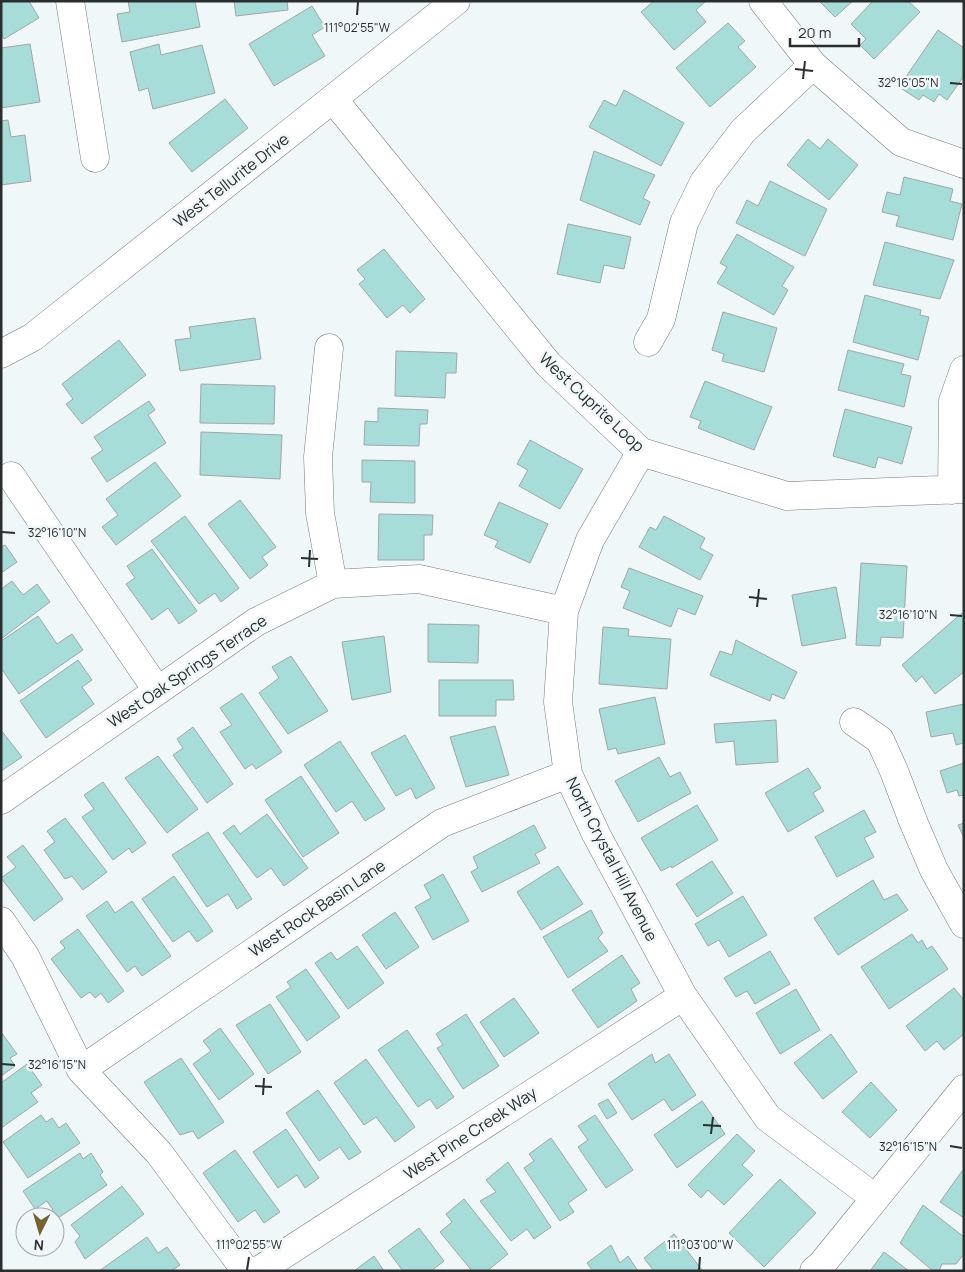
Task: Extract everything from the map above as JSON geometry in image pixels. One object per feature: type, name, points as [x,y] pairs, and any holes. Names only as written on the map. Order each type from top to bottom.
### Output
[{"type":"street","points":[[70,1],[94,158]]},
{"type":"street","name":"West Tellurite Drive","points":[[1,354],[33,337],[456,1]]},
{"type":"street","points":[[763,1],[813,65],[901,142],[964,164]]},
{"type":"street","points":[[648,342],[661,319],[684,223],[704,182],[743,131],[813,65]]},
{"type":"street","name":"West Cuprite Loop","points":[[333,99],[548,364],[641,452],[787,496],[958,489]]},
{"type":"street","points":[[329,348],[318,457],[320,513],[333,584]]},
{"type":"street","points":[[958,489],[952,402],[964,370]]},
{"type":"street","name":"North Crystal Hill Avenue","points":[[641,452],[590,540],[564,611],[558,702],[568,774],[596,834],[683,996],[768,1118],[875,1198]]},
{"type":"street","points":[[12,476],[157,690]]},
{"type":"street","name":"West Oak Springs Terrace","points":[[1,800],[256,622],[333,584],[419,579],[564,611]]},
{"type":"street","points":[[854,722],[880,740],[894,771],[912,821],[934,870],[964,924]]},
{"type":"street","name":"West Rock Basin Lane","points":[[81,1070],[442,823],[568,774]]},
{"type":"street","points":[[1,921],[25,956],[81,1070],[159,1153],[246,1271]]},
{"type":"street","name":"West Pine Creek Way","points":[[258,1271],[683,996]]},
{"type":"street","points":[[814,1271],[822,1264],[964,1088]]},
{"type":"building","points":[[1,1],[29,1],[39,18],[4,39],[1,33]]},
{"type":"building","points":[[128,1],[195,1],[200,27],[122,42],[117,14],[130,12]]},
{"type":"building","points":[[234,1],[287,1],[288,10],[236,16]]},
{"type":"building","points":[[654,1],[706,1],[696,10],[706,22],[674,50],[641,12]]},
{"type":"building","points":[[819,1],[853,1],[835,17]]},
{"type":"building","points":[[873,1],[908,1],[920,12],[874,59],[860,45],[866,39],[851,24]]},
{"type":"building","points":[[312,6],[325,27],[312,35],[325,56],[274,86],[249,44]]},
{"type":"building","points":[[728,23],[745,41],[738,47],[756,67],[710,107],[676,68]]},
{"type":"building","points":[[938,30],[964,48],[964,76],[947,100],[939,94],[934,102],[923,95],[919,100],[899,87]]},
{"type":"building","points":[[30,44],[40,102],[1,108],[1,48]]},
{"type":"building","points":[[159,44],[161,55],[202,45],[215,93],[153,109],[148,88],[139,91],[130,52]]},
{"type":"building","points":[[624,90],[684,123],[661,166],[589,127],[604,100],[616,106]]},
{"type":"building","points":[[225,99],[248,128],[192,172],[169,143]]},
{"type":"building","points":[[8,120],[11,137],[25,135],[31,181],[1,185],[1,121]]},
{"type":"building","points":[[808,139],[820,149],[828,139],[858,165],[829,200],[787,165]]},
{"type":"building","points":[[594,151],[655,175],[643,198],[650,202],[640,225],[580,200]]},
{"type":"building","points":[[904,177],[953,189],[950,201],[962,204],[953,240],[896,226],[899,216],[882,212],[887,192],[900,195]]},
{"type":"building","points":[[770,181],[827,209],[805,256],[736,223],[747,200],[758,206]]},
{"type":"building","points":[[568,224],[631,237],[624,269],[604,265],[600,283],[557,274]]},
{"type":"building","points":[[737,234],[794,267],[782,286],[788,290],[774,315],[717,283],[727,267],[720,263]]},
{"type":"building","points":[[885,242],[954,260],[940,299],[873,285]]},
{"type":"building","points":[[384,249],[425,299],[410,313],[403,305],[387,318],[359,284],[365,279],[357,270]]},
{"type":"building","points":[[865,295],[921,310],[920,315],[929,317],[918,360],[853,342]]},
{"type":"building","points":[[723,312],[777,328],[764,372],[722,361],[724,354],[712,350]]},
{"type":"building","points":[[255,318],[261,359],[180,371],[175,340],[191,338],[189,327]]},
{"type":"building","points":[[119,340],[146,375],[82,424],[66,404],[73,399],[62,384]]},
{"type":"building","points":[[848,350],[904,364],[901,374],[911,376],[904,407],[838,390]]},
{"type":"building","points":[[396,351],[457,353],[456,373],[446,373],[445,398],[395,396]]},
{"type":"building","points":[[705,381],[772,407],[754,450],[698,428],[701,421],[690,417]]},
{"type":"building","points":[[201,384],[275,386],[274,424],[200,423]]},
{"type":"building","points":[[149,401],[155,410],[148,415],[166,443],[107,482],[91,458],[103,450],[94,437]]},
{"type":"building","points":[[378,408],[428,410],[427,424],[420,424],[419,446],[364,445],[365,421],[378,422]]},
{"type":"building","points":[[845,409],[912,427],[902,464],[878,457],[875,468],[833,456]]},
{"type":"building","points":[[201,432],[282,435],[280,479],[200,475]]},
{"type":"building","points":[[530,440],[583,469],[560,509],[519,486],[528,470],[517,464]]},
{"type":"building","points":[[362,460],[415,461],[415,503],[370,502],[371,482],[362,482]]},
{"type":"building","points":[[155,462],[181,496],[116,545],[102,527],[118,515],[106,499]]},
{"type":"building","points":[[240,500],[276,547],[262,557],[268,565],[250,579],[208,524]]},
{"type":"building","points":[[499,502],[548,524],[530,563],[495,547],[498,541],[484,535]]},
{"type":"building","points":[[379,514],[433,515],[432,535],[424,535],[424,560],[378,560]]},
{"type":"building","points":[[185,516],[239,588],[221,602],[215,593],[199,604],[151,541]]},
{"type":"building","points":[[664,516],[705,538],[700,548],[713,555],[700,580],[639,547],[650,527],[656,530]]},
{"type":"building","points":[[5,545],[17,562],[1,573],[1,547]]},
{"type":"building","points":[[152,549],[197,611],[179,624],[168,608],[152,620],[126,584],[135,578],[127,566]]},
{"type":"building","points":[[861,563],[907,566],[903,638],[881,637],[880,646],[856,645]]},
{"type":"building","points":[[629,568],[703,596],[695,615],[678,608],[671,627],[623,608],[630,591],[621,587]]},
{"type":"building","points":[[12,581],[23,595],[37,584],[50,602],[1,639],[1,589]]},
{"type":"building","points":[[836,587],[846,638],[802,646],[792,595]]},
{"type":"building","points":[[962,613],[964,614],[964,672],[935,694],[922,676],[916,682],[902,665]]},
{"type":"building","points":[[38,616],[57,644],[72,634],[83,650],[19,694],[1,668],[1,641]]},
{"type":"building","points":[[428,624],[479,625],[478,663],[428,662]]},
{"type":"building","points":[[603,627],[629,629],[628,636],[671,639],[667,689],[599,684]]},
{"type":"building","points":[[384,636],[391,692],[352,700],[342,642]]},
{"type":"building","points":[[736,640],[797,672],[784,699],[772,694],[770,701],[710,675],[720,651],[732,655]]},
{"type":"building","points":[[291,656],[328,711],[288,734],[259,693],[279,678],[272,667]]},
{"type":"building","points":[[78,660],[92,680],[82,687],[94,704],[46,738],[20,701]]},
{"type":"building","points":[[439,680],[513,680],[514,700],[496,700],[496,716],[439,716]]},
{"type":"building","points":[[242,693],[282,752],[256,769],[252,764],[245,769],[220,732],[232,725],[220,708]]},
{"type":"building","points":[[655,697],[665,744],[618,754],[616,748],[608,750],[599,709]]},
{"type":"building","points":[[964,704],[964,743],[956,745],[953,733],[931,737],[926,712]]},
{"type":"building","points":[[776,720],[778,762],[736,765],[734,741],[716,743],[714,724]]},
{"type":"building","points":[[495,726],[509,775],[466,787],[450,737]]},
{"type":"building","points":[[193,727],[233,784],[207,803],[173,755],[183,748],[177,739]]},
{"type":"building","points":[[1,730],[22,757],[1,771]]},
{"type":"building","points":[[405,735],[435,788],[416,799],[411,788],[396,796],[371,753]]},
{"type":"building","points":[[340,741],[385,809],[365,821],[352,801],[336,812],[304,765]]},
{"type":"building","points":[[158,756],[198,809],[167,833],[125,778]]},
{"type":"building","points":[[659,757],[670,777],[680,772],[691,793],[638,822],[615,781]]},
{"type":"building","points":[[964,763],[964,795],[959,796],[957,790],[947,793],[940,771]]},
{"type":"building","points":[[808,768],[821,788],[813,793],[824,811],[788,832],[765,793]]},
{"type":"building","points":[[301,776],[339,833],[303,857],[265,800]]},
{"type":"building","points":[[103,782],[146,843],[132,853],[129,848],[113,860],[82,817],[94,809],[84,795]]},
{"type":"building","points":[[697,805],[718,840],[672,868],[671,866],[661,871],[641,838]]},
{"type":"building","points":[[864,810],[876,832],[864,838],[874,857],[837,877],[815,837]]},
{"type":"building","points":[[267,814],[308,868],[284,886],[271,868],[257,878],[223,833],[234,825],[240,834]]},
{"type":"building","points":[[65,818],[107,872],[83,890],[72,876],[65,879],[44,850],[55,842],[47,831]]},
{"type":"building","points":[[964,823],[964,838],[958,825]]},
{"type":"building","points":[[534,825],[546,848],[535,854],[540,863],[482,892],[471,872],[478,868],[473,857]]},
{"type":"building","points":[[208,832],[252,899],[237,909],[228,894],[207,907],[172,855]]},
{"type":"building","points":[[23,845],[63,899],[34,921],[1,878],[16,867],[7,857]]},
{"type":"building","points":[[712,861],[733,893],[697,917],[676,884]]},
{"type":"building","points":[[558,866],[583,904],[541,930],[517,892]]},
{"type":"building","points":[[443,874],[469,921],[433,940],[415,907],[431,898],[424,885]]},
{"type":"building","points":[[174,876],[213,931],[197,942],[189,931],[173,942],[142,899]]},
{"type":"building","points":[[873,880],[884,900],[897,894],[908,910],[838,955],[814,918]]},
{"type":"building","points":[[743,896],[767,935],[729,957],[719,940],[708,946],[695,924]]},
{"type":"building","points":[[107,901],[115,913],[132,901],[171,956],[142,976],[135,966],[127,972],[86,916]]},
{"type":"building","points":[[591,910],[603,933],[598,938],[608,951],[568,978],[543,937]]},
{"type":"building","points":[[395,912],[419,947],[386,969],[362,935]]},
{"type":"building","points":[[78,929],[124,991],[108,1003],[101,993],[95,998],[90,992],[81,998],[51,959],[65,948],[60,942]]},
{"type":"building","points":[[912,934],[918,943],[922,940],[927,949],[932,946],[948,969],[889,1009],[861,967]]},
{"type":"building","points":[[357,946],[384,983],[348,1009],[315,963],[331,952],[337,960]]},
{"type":"building","points":[[770,951],[790,984],[755,1004],[747,991],[736,997],[724,978]]},
{"type":"building","points":[[622,955],[640,983],[631,989],[637,1001],[598,1028],[572,990]]},
{"type":"building","points":[[306,969],[340,1017],[307,1041],[276,997],[291,987],[287,982]]},
{"type":"building","points":[[954,988],[964,1000],[964,1034],[944,1050],[937,1041],[925,1051],[906,1026]]},
{"type":"building","points":[[796,989],[820,1030],[780,1054],[756,1013]]},
{"type":"building","points":[[514,998],[539,1033],[504,1057],[480,1022]]},
{"type":"building","points":[[270,1004],[301,1052],[268,1074],[236,1025]]},
{"type":"building","points":[[466,1014],[499,1066],[463,1089],[437,1048],[443,1045],[436,1034]]},
{"type":"building","points":[[220,1028],[254,1074],[219,1100],[193,1064],[211,1051],[203,1041]]},
{"type":"building","points":[[407,1030],[454,1097],[437,1109],[430,1099],[418,1107],[378,1050]]},
{"type":"building","points":[[1,1032],[17,1054],[10,1058],[15,1066],[1,1076]]},
{"type":"building","points":[[831,1034],[857,1072],[823,1099],[794,1063]]},
{"type":"building","points":[[652,1054],[655,1063],[669,1054],[696,1095],[672,1111],[664,1099],[632,1120],[608,1084]]},
{"type":"building","points":[[181,1058],[224,1122],[198,1139],[193,1131],[180,1135],[144,1082]]},
{"type":"building","points":[[366,1059],[415,1127],[395,1142],[376,1117],[364,1125],[334,1083]]},
{"type":"building","points":[[27,1064],[42,1085],[31,1093],[38,1102],[1,1128],[1,1083]]},
{"type":"building","points":[[871,1082],[897,1110],[870,1138],[842,1112]]},
{"type":"building","points":[[318,1090],[361,1152],[349,1160],[340,1147],[319,1161],[286,1113]]},
{"type":"building","points":[[608,1099],[617,1113],[607,1119],[598,1104]]},
{"type":"building","points":[[702,1101],[725,1134],[677,1168],[654,1135]]},
{"type":"building","points":[[41,1115],[46,1122],[52,1118],[59,1128],[66,1123],[80,1143],[28,1178],[3,1142]]},
{"type":"building","points":[[595,1115],[633,1170],[606,1188],[578,1147],[588,1140],[578,1126]]},
{"type":"building","points":[[286,1129],[319,1178],[305,1188],[297,1175],[278,1188],[253,1152]]},
{"type":"building","points":[[737,1134],[755,1151],[742,1165],[753,1175],[724,1205],[708,1190],[701,1198],[688,1185]]},
{"type":"building","points":[[551,1138],[587,1190],[568,1203],[574,1212],[560,1221],[524,1168],[534,1161],[529,1154]]},
{"type":"building","points":[[235,1150],[280,1212],[264,1223],[255,1210],[238,1222],[203,1173]]},
{"type":"building","points":[[80,1153],[83,1159],[91,1153],[103,1172],[100,1175],[107,1185],[65,1213],[65,1207],[51,1207],[47,1201],[38,1207],[34,1207],[23,1191]]},
{"type":"building","points":[[508,1162],[551,1227],[534,1239],[527,1229],[511,1241],[480,1201],[496,1192],[486,1180]]},
{"type":"building","points":[[962,1171],[964,1172],[964,1218],[940,1202]]},
{"type":"building","points":[[780,1179],[816,1213],[764,1267],[729,1233]]},
{"type":"building","points":[[122,1186],[144,1214],[85,1259],[75,1242],[80,1236],[71,1225]]},
{"type":"building","points":[[464,1199],[508,1254],[487,1271],[472,1271],[440,1232],[452,1222],[446,1214]]},
{"type":"building","points":[[923,1205],[964,1237],[964,1254],[956,1264],[942,1264],[939,1271],[933,1271],[900,1243]]},
{"type":"building","points":[[419,1228],[444,1261],[431,1271],[403,1271],[388,1251]]},
{"type":"building","points":[[674,1234],[703,1271],[654,1271],[644,1258]]},
{"type":"building","points":[[147,1237],[158,1253],[167,1247],[180,1265],[171,1271],[99,1271]]},
{"type":"building","points":[[611,1245],[620,1263],[628,1256],[638,1271],[593,1271],[587,1263]]},
{"type":"building","points":[[884,1252],[909,1271],[870,1271]]},
{"type":"building","points":[[374,1256],[384,1271],[354,1271]]}]
